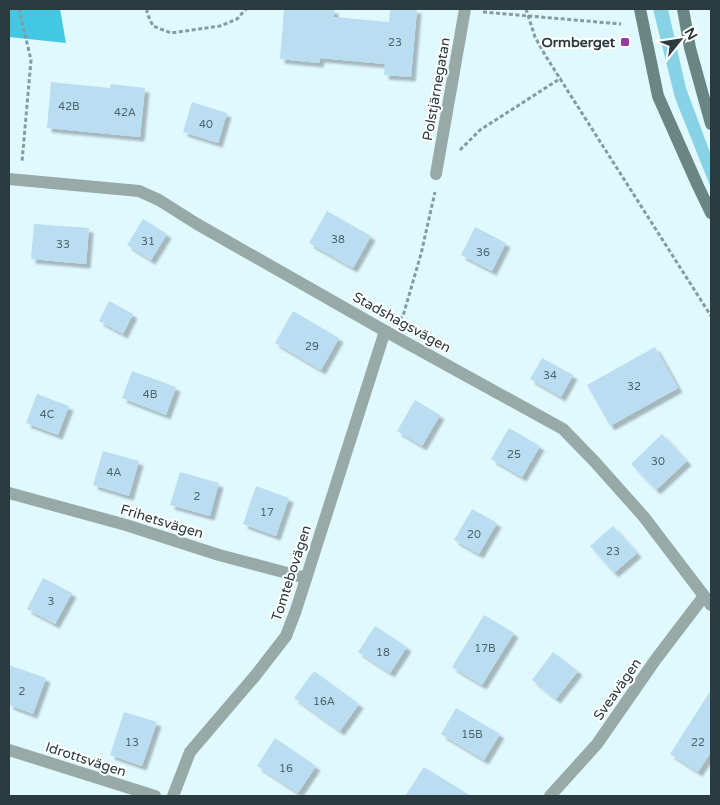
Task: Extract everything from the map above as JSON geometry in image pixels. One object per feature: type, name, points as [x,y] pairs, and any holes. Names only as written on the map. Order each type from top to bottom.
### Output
[{"type":"main road","points":[[640,9],[658,96],[711,213]]},
{"type":"main road","points":[[683,9],[690,48],[711,124]]},
{"type":"street","name":"Polstjärnegatan","points":[[436,174],[465,9]]},
{"type":"street","name":"Stadshagsvägen","points":[[15,179],[139,191],[159,200],[197,224],[385,331],[563,428],[596,462],[644,517],[708,601]]},
{"type":"street","name":"Tomtebovägen","points":[[173,796],[190,752],[255,676],[286,636],[385,331]]},
{"type":"street","name":"Frihetsvägen","points":[[9,493],[126,525],[220,555],[306,578]]},
{"type":"street","name":"Sveavägen","points":[[550,796],[597,744],[656,660],[708,601]]},
{"type":"street","name":"Idrottsvägen","points":[[9,750],[155,796]]},
{"type":"path","points":[[15,179],[31,60],[19,9]]},
{"type":"path","points":[[147,9],[147,14],[153,26],[171,33],[220,26],[237,19],[246,9]]},
{"type":"path","points":[[526,9],[535,37],[711,316]]},
{"type":"path","points":[[478,10],[620,24]]},
{"type":"path","points":[[385,331],[403,316],[422,254],[432,210],[436,174],[480,130],[560,78]]},
{"type":"shaded area","points":[[9,9],[60,9],[66,43],[9,37]]},
{"type":"shaded area","points":[[653,9],[668,9],[686,88],[711,155],[711,188],[675,98]]},
{"type":"building","points":[[284,9],[334,9],[334,17],[389,22],[390,9],[417,9],[411,77],[384,75],[385,64],[320,58],[319,63],[280,59]]},
{"type":"building","points":[[51,82],[110,88],[111,84],[145,88],[140,137],[47,128]]},
{"type":"building","points":[[192,102],[227,113],[218,143],[183,132]]},
{"type":"building","points":[[327,211],[371,236],[353,268],[309,243]]},
{"type":"building","points":[[143,219],[167,234],[151,260],[127,245]]},
{"type":"building","points":[[34,224],[89,228],[86,264],[31,259]]},
{"type":"building","points":[[475,227],[506,243],[492,271],[461,255]]},
{"type":"building","points":[[109,301],[133,314],[123,334],[99,321]]},
{"type":"building","points":[[293,311],[339,338],[321,370],[275,343]]},
{"type":"building","points":[[655,347],[678,388],[610,426],[587,385]]},
{"type":"building","points":[[542,358],[573,375],[561,397],[530,379]]},
{"type":"building","points":[[132,371],[176,387],[166,415],[122,398]]},
{"type":"building","points":[[37,394],[69,406],[58,435],[26,423]]},
{"type":"building","points":[[415,400],[440,415],[422,446],[397,431]]},
{"type":"building","points":[[509,428],[540,446],[522,477],[491,459]]},
{"type":"building","points":[[662,434],[687,461],[656,490],[631,464]]},
{"type":"building","points":[[103,451],[139,461],[129,496],[93,485]]},
{"type":"building","points":[[180,472],[219,483],[210,516],[170,505]]},
{"type":"building","points":[[256,486],[289,498],[276,536],[243,524]]},
{"type":"building","points":[[472,509],[497,523],[479,554],[454,540]]},
{"type":"building","points":[[613,526],[637,553],[614,573],[590,546]]},
{"type":"building","points":[[43,578],[72,593],[55,624],[27,609]]},
{"type":"building","points":[[484,615],[514,633],[482,685],[452,667]]},
{"type":"building","points":[[375,626],[407,647],[390,673],[358,652]]},
{"type":"building","points":[[553,652],[578,671],[556,699],[532,680]]},
{"type":"building","points":[[9,665],[46,678],[33,714],[9,705]]},
{"type":"building","points":[[314,671],[359,704],[340,731],[294,698]]},
{"type":"building","points":[[711,690],[711,752],[698,772],[670,754]]},
{"type":"building","points":[[456,708],[500,734],[484,760],[441,734]]},
{"type":"building","points":[[124,712],[157,722],[142,766],[110,755]]},
{"type":"building","points":[[275,738],[316,766],[298,793],[257,766]]},
{"type":"building","points":[[424,767],[471,796],[405,796]]},
{"type":"place","name":"Ormberget","points":[[625,42]]}]
